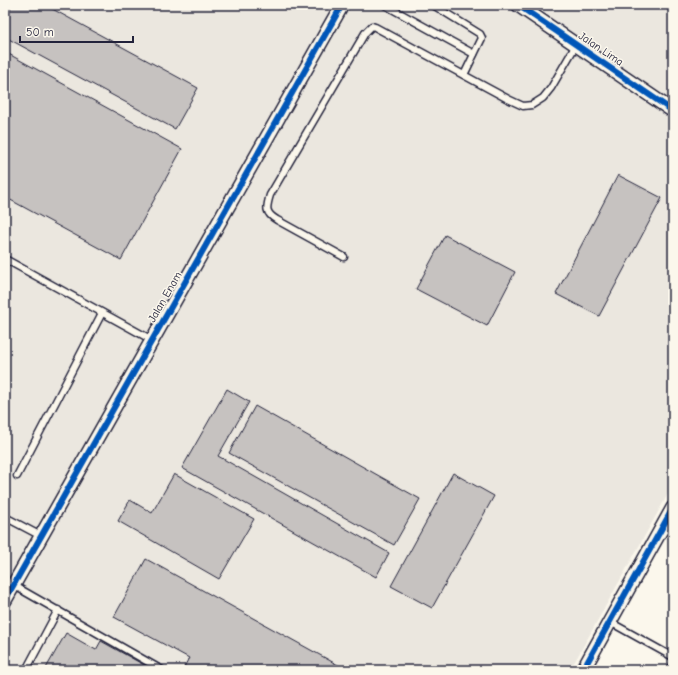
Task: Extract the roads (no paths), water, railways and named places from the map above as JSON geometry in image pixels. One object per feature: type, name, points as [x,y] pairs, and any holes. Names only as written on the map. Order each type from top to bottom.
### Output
[{"type":"street","name":"Jalan Enam","points":[[5,600],[342,5]]},
{"type":"street","name":"Jalan Lima","points":[[524,7],[673,111]]},
{"type":"street","points":[[583,670],[673,508]]},
{"type":"lane","points":[[385,5],[474,54]]},
{"type":"lane","points":[[433,5],[481,36],[482,39],[464,75]]},
{"type":"lane","points":[[344,257],[270,216],[267,209],[270,196],[365,33],[372,26],[523,106],[532,105],[542,98],[551,88],[576,44]]},
{"type":"lane","points":[[5,259],[152,340]]},
{"type":"lane","points":[[17,476],[102,313]]},
{"type":"lane","points":[[5,518],[41,536]]},
{"type":"lane","points":[[14,585],[162,670]]},
{"type":"lane","points":[[26,670],[58,610]]},
{"type":"lane","points":[[610,622],[673,657]]},
{"type":"lane","points":[[670,670],[673,665]]}]
